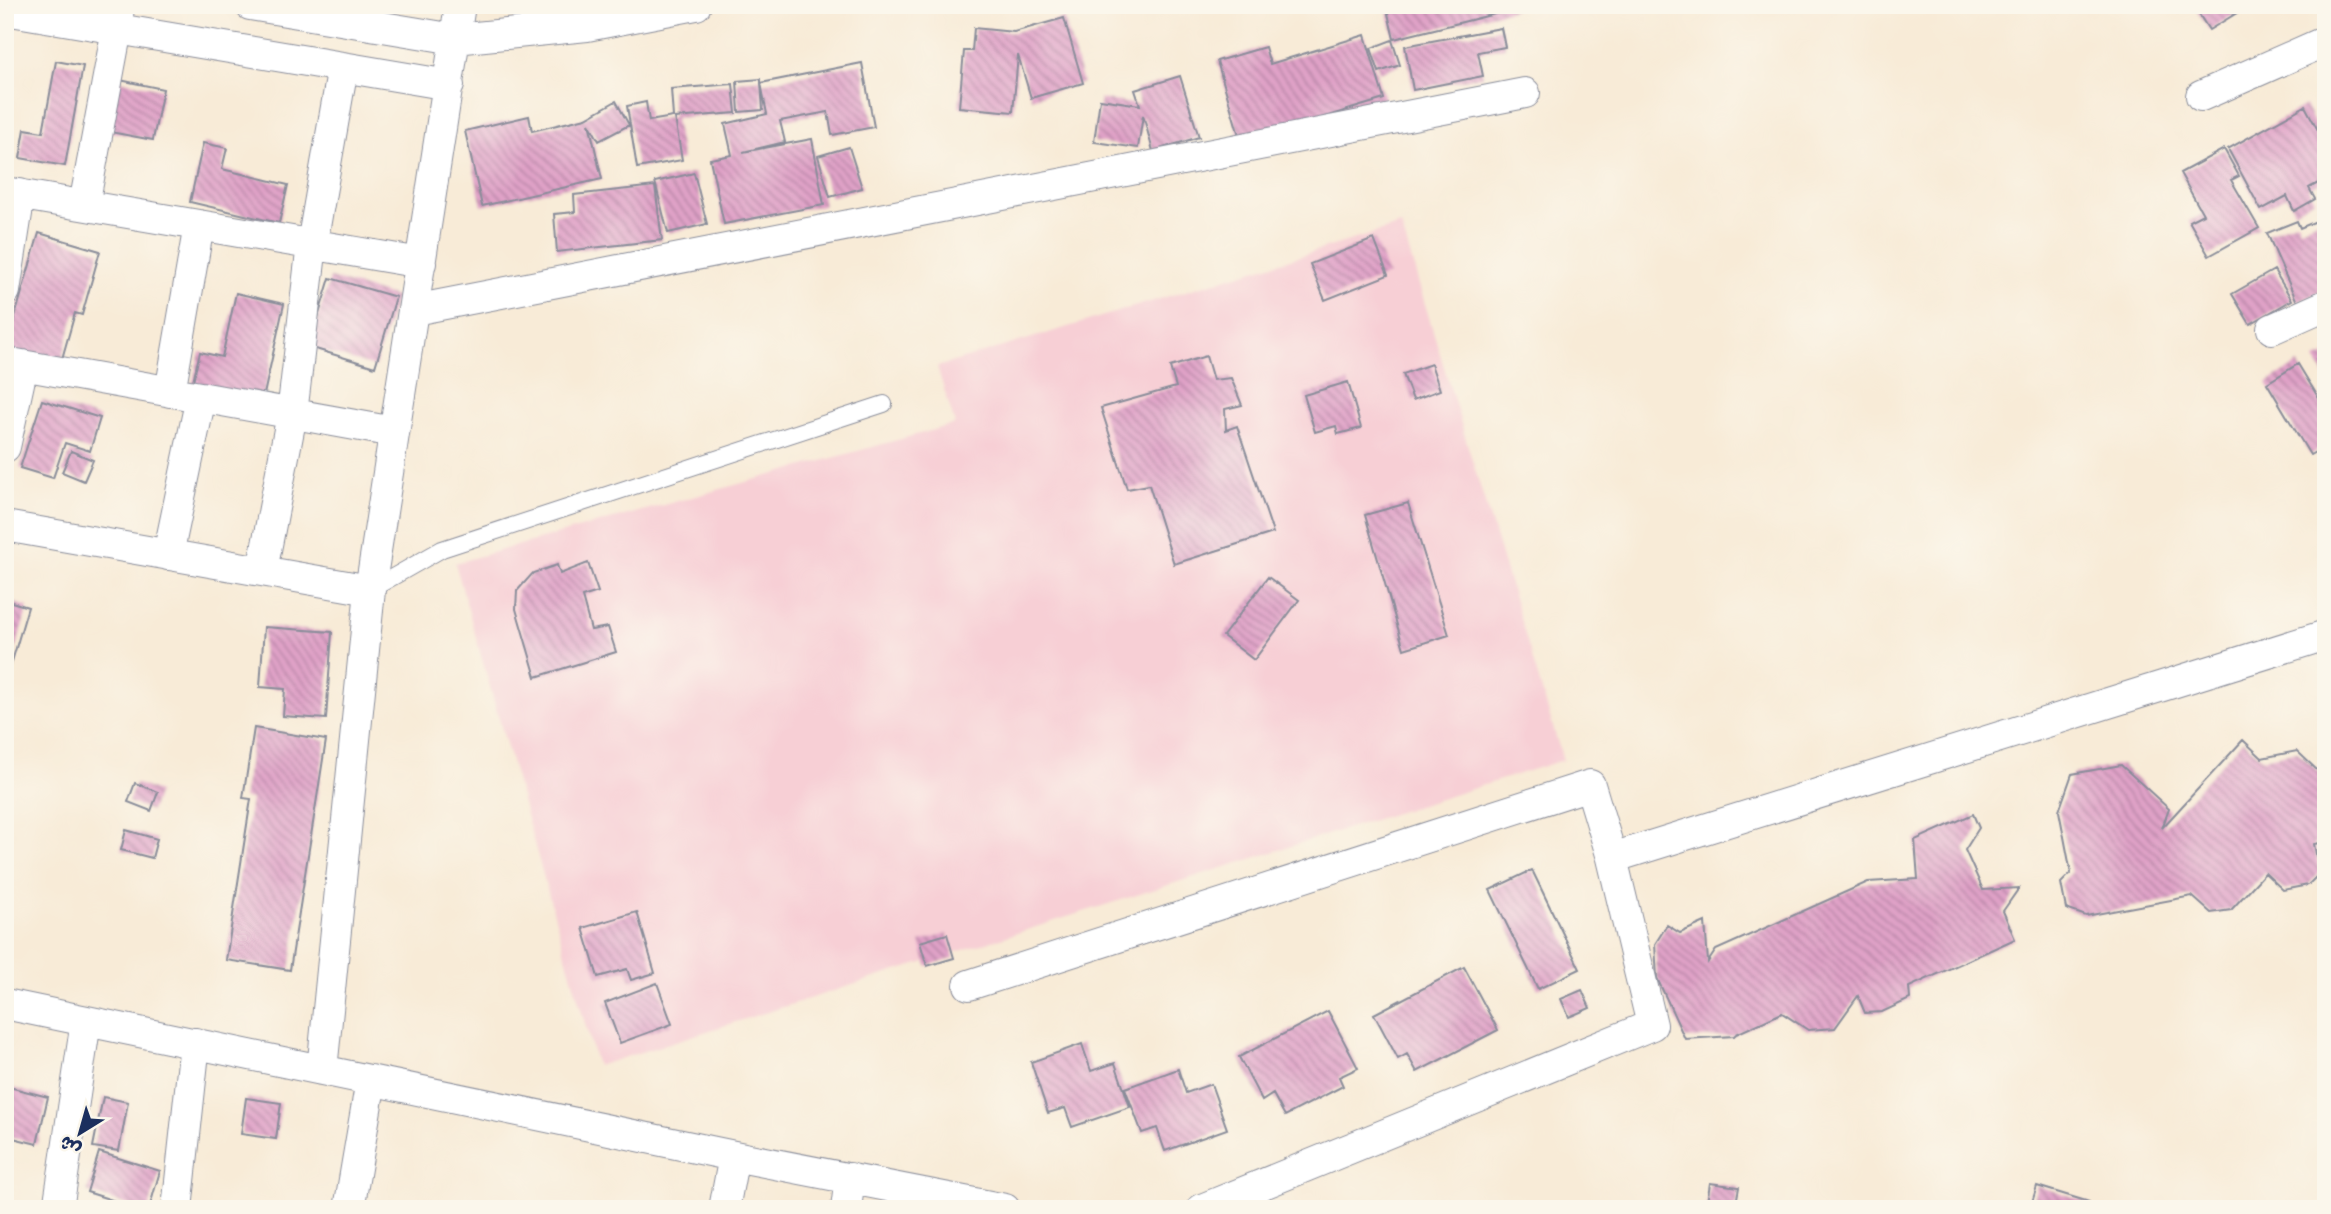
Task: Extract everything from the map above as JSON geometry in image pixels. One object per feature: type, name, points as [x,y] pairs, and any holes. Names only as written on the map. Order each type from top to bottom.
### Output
[{"type":"street","points":[[250,5],[455,39],[587,26],[696,5]]},
{"type":"street","points":[[322,1070],[370,590],[460,5]]},
{"type":"street","points":[[5,10],[118,17],[344,67],[449,85]]},
{"type":"street","points":[[84,205],[118,17]]},
{"type":"street","points":[[2201,96],[2326,41]]},
{"type":"street","points":[[262,571],[292,414],[312,244],[344,67]]},
{"type":"street","points":[[414,310],[1525,93]]},
{"type":"street","points":[[5,291],[12,193],[421,263]]},
{"type":"street","points":[[170,392],[199,225]]},
{"type":"street","points":[[2272,329],[2326,305]]},
{"type":"street","points":[[5,447],[14,364],[394,432]]},
{"type":"street","points":[[168,555],[201,397]]},
{"type":"street","points":[[5,526],[370,590]]},
{"type":"street","points":[[1612,858],[2326,635]]},
{"type":"street","points":[[969,985],[1590,785],[1612,858],[1652,1025],[1202,1209]]},
{"type":"street","points":[[5,1004],[970,1205],[1005,1209]]},
{"type":"street","points":[[58,1209],[86,1021]]},
{"type":"street","points":[[177,1209],[195,1043]]},
{"type":"street","points":[[349,1209],[371,1080]]},
{"type":"street","points":[[724,1209],[734,1156]]},
{"type":"street","points":[[846,1209],[850,1178]]},
{"type":"lane","points":[[370,590],[442,550],[884,404]]},
{"type":"shaded area","points":[[1401,225],[1563,760],[597,1066],[455,563],[955,424],[937,367]]},
{"type":"building","points":[[1386,5],[1522,5],[1523,7],[1394,39]]},
{"type":"building","points":[[2193,5],[2250,5],[2209,30]]},
{"type":"building","points":[[1064,18],[1083,83],[1031,98],[1018,55],[1013,112],[959,107],[964,51],[972,51],[974,28],[1014,32]]},
{"type":"building","points":[[1501,28],[1505,47],[1478,52],[1483,76],[1413,90],[1405,46]]},
{"type":"building","points":[[1365,35],[1384,99],[1241,142],[1217,61],[1265,47],[1270,64]]},
{"type":"building","points":[[1392,40],[1400,65],[1379,72],[1371,48]]},
{"type":"building","points":[[56,61],[83,66],[65,166],[20,158],[25,129],[43,132]]},
{"type":"building","points":[[862,63],[874,127],[832,135],[828,112],[780,121],[785,142],[743,152],[812,139],[824,205],[724,224],[710,159],[732,155],[725,124],[767,114],[761,83]]},
{"type":"building","points":[[1180,76],[1199,137],[1153,151],[1143,115],[1138,148],[1094,142],[1100,99],[1140,105],[1135,90]]},
{"type":"building","points":[[115,79],[163,89],[153,140],[105,131]]},
{"type":"building","points":[[761,79],[763,110],[739,112],[737,81]]},
{"type":"building","points":[[733,84],[736,113],[675,118],[682,160],[637,168],[627,106],[646,102],[649,121],[673,117],[671,89]]},
{"type":"building","points":[[616,101],[629,125],[599,141],[589,123],[602,179],[482,206],[465,131],[529,116],[532,131],[586,118]]},
{"type":"building","points":[[2305,106],[2326,145],[2326,179],[2309,188],[2315,199],[2294,211],[2287,196],[2261,210],[2228,149]]},
{"type":"building","points":[[203,143],[227,148],[222,169],[288,185],[279,223],[190,202]]},
{"type":"building","points":[[849,147],[862,188],[830,197],[818,156]]},
{"type":"building","points":[[2224,149],[2239,176],[2231,180],[2259,228],[2209,256],[2189,221],[2203,214],[2180,173]]},
{"type":"building","points":[[694,173],[707,224],[668,233],[655,182]]},
{"type":"building","points":[[655,186],[662,240],[557,252],[554,214],[575,212],[574,195]]},
{"type":"building","points":[[2326,217],[2326,289],[2297,302],[2267,233],[2297,221],[2300,228]]},
{"type":"building","points":[[39,233],[100,251],[82,315],[75,313],[58,373],[5,351]]},
{"type":"building","points":[[1374,239],[1388,275],[1325,300],[1310,264]]},
{"type":"building","points":[[2274,270],[2292,300],[2250,324],[2232,294]]},
{"type":"building","points":[[330,278],[396,297],[375,367],[309,347]]},
{"type":"building","points":[[236,293],[284,304],[261,408],[190,393],[200,352],[222,357]]},
{"type":"building","points":[[2326,355],[2326,380],[2316,359]]},
{"type":"building","points":[[1206,356],[1213,380],[1231,378],[1242,405],[1225,409],[1226,430],[1237,426],[1273,533],[1174,564],[1149,485],[1127,489],[1101,408],[1176,387],[1170,367]]},
{"type":"building","points":[[1431,364],[1440,390],[1413,400],[1403,374]]},
{"type":"building","points":[[2298,364],[2326,410],[2326,446],[2310,455],[2267,383]]},
{"type":"building","points":[[1348,382],[1361,428],[1338,434],[1336,426],[1315,432],[1304,395]]},
{"type":"building","points":[[42,400],[100,418],[90,451],[65,443],[53,478],[20,468]]},
{"type":"building","points":[[71,451],[93,460],[84,481],[62,472]]},
{"type":"building","points":[[1408,503],[1449,635],[1404,649],[1365,515]]},
{"type":"building","points":[[588,563],[598,592],[582,597],[591,630],[608,627],[616,652],[536,677],[516,609],[517,591],[533,573],[557,565],[560,574]]},
{"type":"building","points":[[1268,577],[1299,600],[1254,660],[1223,636]]},
{"type":"building","points":[[5,600],[28,607],[6,682],[5,682]]},
{"type":"building","points":[[264,627],[332,632],[326,719],[283,716],[285,689],[260,687]]},
{"type":"building","points":[[254,728],[326,740],[290,970],[226,960],[251,799],[243,798]]},
{"type":"building","points":[[2243,740],[2262,758],[2297,751],[2319,772],[2326,755],[2326,842],[2314,844],[2320,873],[2308,885],[2283,890],[2265,873],[2231,910],[2211,913],[2192,896],[2086,916],[2066,909],[2061,883],[2071,873],[2059,811],[2072,774],[2121,765],[2169,809],[2162,828]]},
{"type":"building","points":[[135,783],[158,792],[151,811],[128,802]]},
{"type":"building","points":[[1973,814],[1979,828],[1965,850],[1983,890],[2019,888],[2003,911],[2015,939],[1909,987],[1910,999],[1882,1012],[1865,1013],[1858,996],[1835,1028],[1808,1030],[1782,1013],[1734,1036],[1685,1039],[1657,978],[1655,944],[1667,925],[1680,933],[1705,922],[1708,962],[1716,950],[1868,882],[1918,879],[1915,840]]},
{"type":"building","points":[[126,830],[157,839],[152,858],[121,850]]},
{"type":"building","points":[[1532,870],[1580,969],[1538,989],[1490,890]]},
{"type":"building","points":[[637,912],[655,973],[631,980],[627,969],[598,977],[583,928]]},
{"type":"building","points":[[947,934],[954,958],[927,966],[920,942]]},
{"type":"building","points":[[1464,967],[1498,1030],[1417,1072],[1407,1054],[1398,1059],[1374,1014]]},
{"type":"building","points":[[657,983],[672,1024],[620,1043],[605,1003]]},
{"type":"building","points":[[1582,990],[1590,1008],[1569,1017],[1561,999]]},
{"type":"building","points":[[1328,1011],[1358,1068],[1339,1077],[1343,1086],[1285,1116],[1273,1094],[1262,1101],[1239,1057]]},
{"type":"building","points":[[1082,1044],[1091,1071],[1115,1063],[1130,1107],[1072,1127],[1065,1108],[1048,1113],[1031,1062]]},
{"type":"building","points":[[1178,1069],[1186,1093],[1211,1084],[1227,1129],[1165,1151],[1157,1128],[1142,1133],[1125,1088]]},
{"type":"building","points":[[5,1086],[48,1097],[37,1144],[5,1136]]},
{"type":"building","points":[[103,1097],[128,1102],[119,1151],[93,1147]]},
{"type":"building","points":[[246,1098],[281,1103],[276,1139],[241,1134]]},
{"type":"building","points":[[99,1152],[160,1171],[149,1209],[140,1209],[87,1192]]},
{"type":"building","points":[[1710,1183],[1739,1187],[1735,1209],[1706,1209]]},
{"type":"building","points":[[2037,1186],[2089,1202],[2087,1209],[2030,1209]]}]
